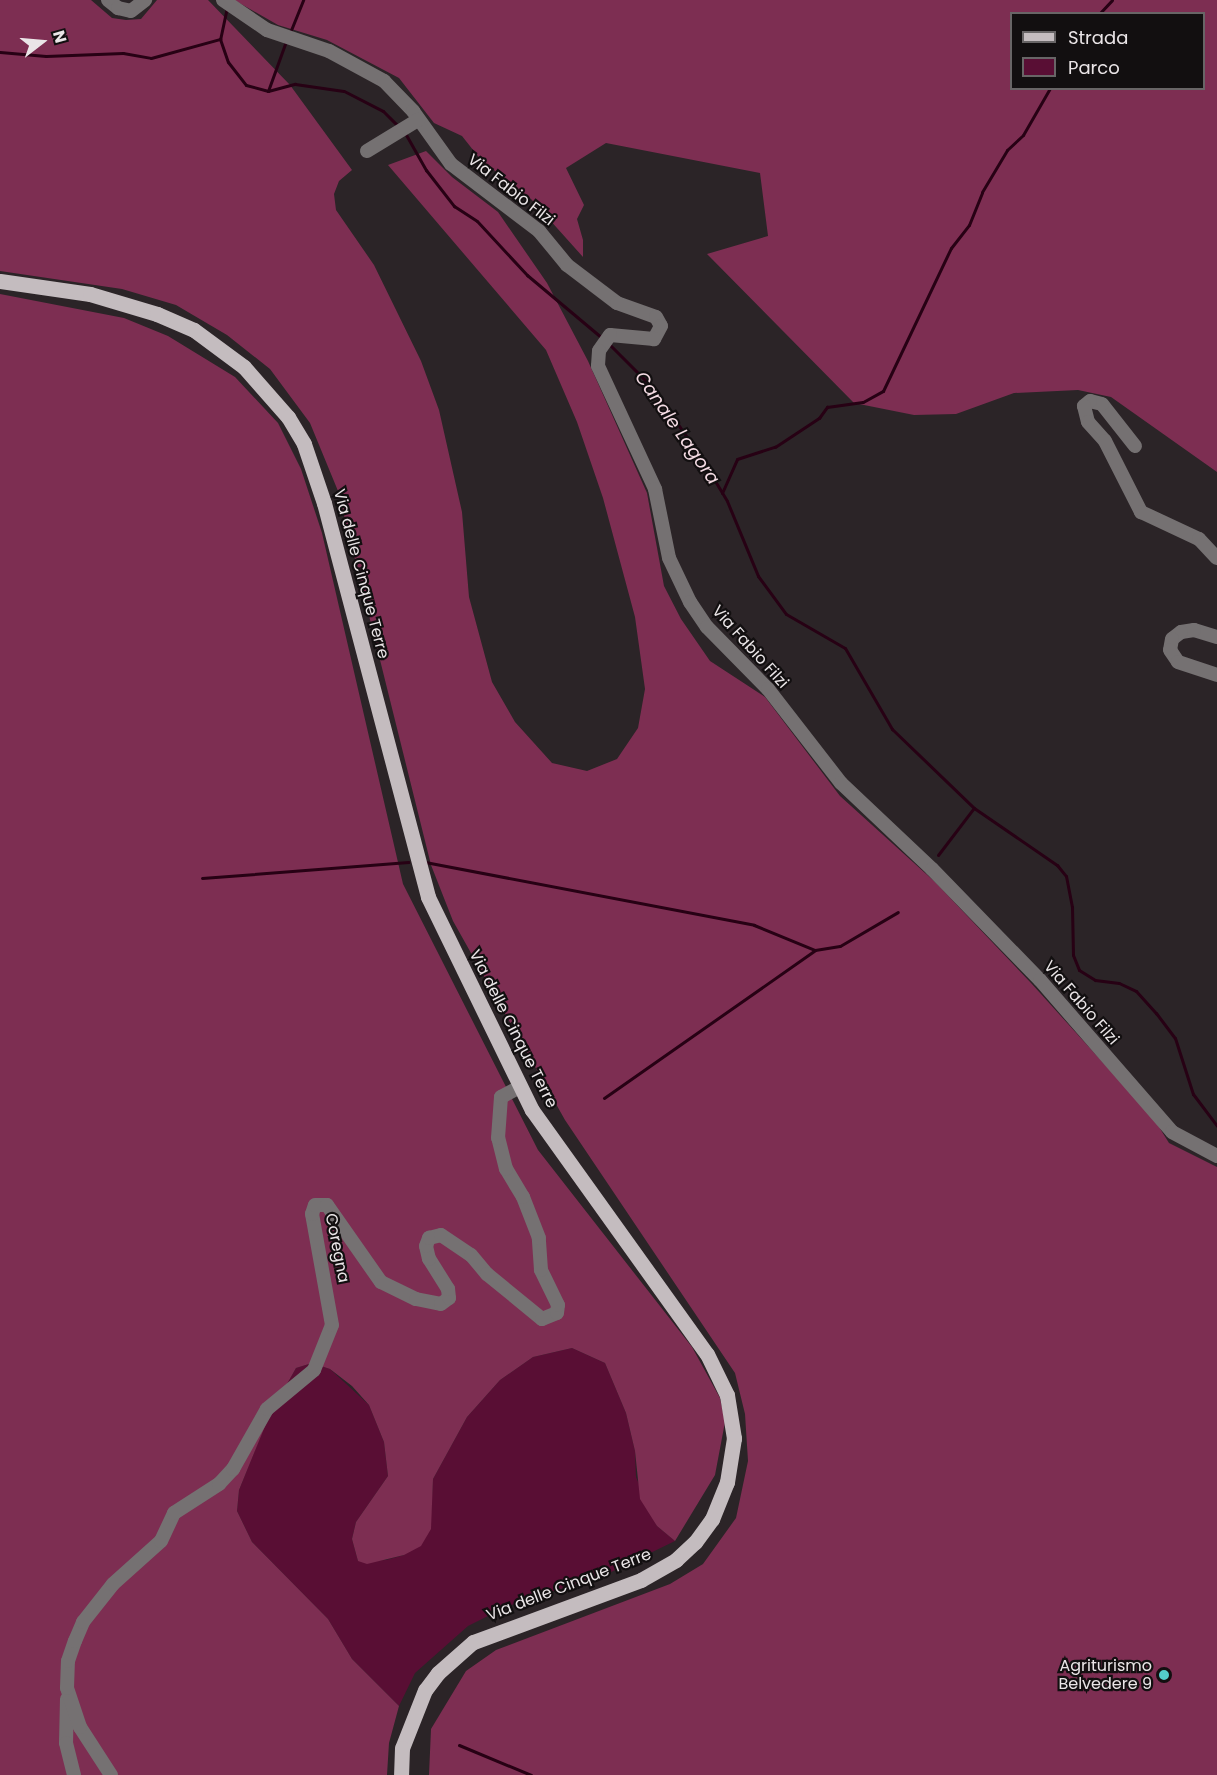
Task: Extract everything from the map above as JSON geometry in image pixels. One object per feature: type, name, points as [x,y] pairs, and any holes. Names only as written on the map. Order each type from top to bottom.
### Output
[{"type":"main road","name":"Via delle Cinque Terre","points":[[0,281],[90,294],[157,314],[194,330],[244,367],[288,417],[304,444],[324,503],[428,897],[520,1087],[574,1173],[707,1354],[727,1395],[734,1438],[731,1461],[712,1519],[676,1560],[641,1580],[473,1641],[455,1656],[425,1690],[412,1716],[402,1748],[401,1775]]},
{"type":"street","points":[[108,0],[131,11],[145,0]]},
{"type":"street","name":"Via Fabio Filzi","points":[[223,1],[267,30],[329,51],[392,86],[407,126],[451,164],[539,231],[567,265],[617,303],[656,317],[661,326],[651,340],[610,335],[597,358],[655,489],[669,558],[707,627],[768,689],[841,783],[932,869],[1040,980],[1172,1132],[1217,1156]]},
{"type":"street","points":[[367,151],[407,126]]},
{"type":"street","points":[[1135,446],[1102,404],[1090,401],[1084,406],[1088,422],[1105,441],[1140,512],[1198,539],[1217,558]]},
{"type":"street","points":[[1217,637],[1194,630],[1181,632],[1172,639],[1170,650],[1178,662],[1217,675]]},
{"type":"street","name":"Coregna","points":[[111,1775],[80,1727],[67,1688],[68,1661],[75,1641],[97,1604],[113,1584],[161,1541],[177,1510],[204,1497],[219,1484],[233,1468],[267,1409],[314,1370],[332,1325],[312,1214],[316,1204],[327,1205],[381,1282],[416,1299],[441,1304],[449,1298],[448,1289],[429,1259],[426,1246],[429,1238],[441,1235],[464,1249],[487,1274],[543,1319],[558,1313],[558,1305],[541,1270],[539,1238],[524,1197],[506,1169],[498,1138],[501,1097],[520,1087]]},
{"type":"street","points":[[67,1688],[66,1743],[74,1775]]},
{"type":"green space","points":[[572,1348],[605,1363],[626,1413],[635,1451],[636,1477],[657,1526],[675,1541],[607,1574],[508,1606],[468,1626],[415,1673],[399,1706],[352,1659],[328,1619],[252,1542],[237,1511],[239,1490],[270,1413],[296,1368],[312,1363],[330,1369],[369,1405],[384,1442],[388,1476],[356,1522],[352,1539],[358,1561],[386,1560],[404,1555],[430,1529],[433,1479],[467,1417],[500,1380],[533,1357]]},
{"type":"shaded area","points":[[0,0],[91,0],[112,18],[126,20],[141,19],[157,0],[208,0],[290,85],[352,170],[339,181],[334,194],[336,210],[374,265],[421,361],[439,410],[462,512],[469,597],[492,682],[515,722],[552,763],[587,771],[617,759],[638,728],[645,689],[635,617],[603,498],[577,422],[546,350],[388,165],[426,151],[452,177],[498,212],[547,283],[588,361],[647,493],[664,586],[681,619],[710,661],[765,697],[840,796],[935,882],[1031,983],[1154,1119],[1169,1143],[1217,1167],[1217,1775],[429,1775],[431,1729],[466,1671],[496,1650],[670,1584],[703,1564],[736,1518],[748,1461],[745,1414],[735,1373],[565,1120],[453,921],[431,865],[338,491],[310,423],[270,369],[227,335],[176,305],[122,289],[0,271]]},
{"type":"shaded area","points":[[234,0],[1217,0],[1217,472],[1111,397],[1078,390],[1014,393],[956,414],[914,415],[854,403],[707,254],[768,236],[760,173],[606,143],[566,168],[584,205],[577,219],[583,240],[583,257],[531,199],[481,160],[462,136],[434,123],[399,78],[327,40],[278,25]]},
{"type":"shaded area","points":[[0,294],[124,318],[168,336],[235,377],[278,423],[301,469],[322,533],[403,884],[538,1150],[692,1347],[720,1398],[725,1422],[715,1475],[675,1541],[657,1526],[640,1499],[635,1451],[626,1413],[605,1363],[572,1348],[533,1357],[500,1380],[467,1417],[433,1479],[431,1529],[421,1546],[404,1555],[367,1564],[358,1561],[352,1539],[356,1522],[388,1476],[384,1442],[369,1405],[352,1386],[330,1369],[312,1363],[296,1368],[270,1414],[239,1490],[237,1511],[252,1542],[328,1619],[352,1659],[399,1706],[389,1743],[387,1775],[0,1775]]},
{"type":"waterway","points":[[289,35],[303,0]]},
{"type":"waterway","points":[[1101,12],[1112,0]]},
{"type":"waterway","name":"Canale Lagora","points":[[227,7],[220,39],[228,62],[246,85],[268,91],[295,84],[344,91],[383,111],[398,126]]},
{"type":"waterway","points":[[0,52],[46,56],[123,53],[151,58],[220,39]]},
{"type":"waterway","points":[[268,91],[286,41]]},
{"type":"waterway","points":[[722,493],[737,459],[775,447],[819,418],[827,407],[863,402],[883,391],[951,248],[969,225],[982,192],[1007,150],[1023,135],[1049,90]]},
{"type":"waterway","name":"Canale Lagora","points":[[405,133],[426,170],[454,206],[477,221],[527,275],[602,338]]},
{"type":"waterway","name":"Canale Lagora","points":[[609,344],[652,387],[700,456],[727,501],[758,576],[786,614],[845,648],[892,729],[974,808],[1057,865],[1066,876],[1072,907],[1073,955],[1079,970],[1095,980],[1119,983],[1136,991],[1156,1013],[1175,1038],[1193,1094],[1217,1126]]},
{"type":"waterway","points":[[938,855],[973,809]]},
{"type":"waterway","points":[[202,878],[408,862]]},
{"type":"waterway","points":[[425,862],[754,925],[815,950]]},
{"type":"waterway","points":[[604,1098],[815,950],[840,946],[898,912]]},
{"type":"waterway","points":[[459,1745],[531,1775]]},
{"type":"place","name":"Agriturismo Belvedere 9","points":[[1164,1675]]}]
